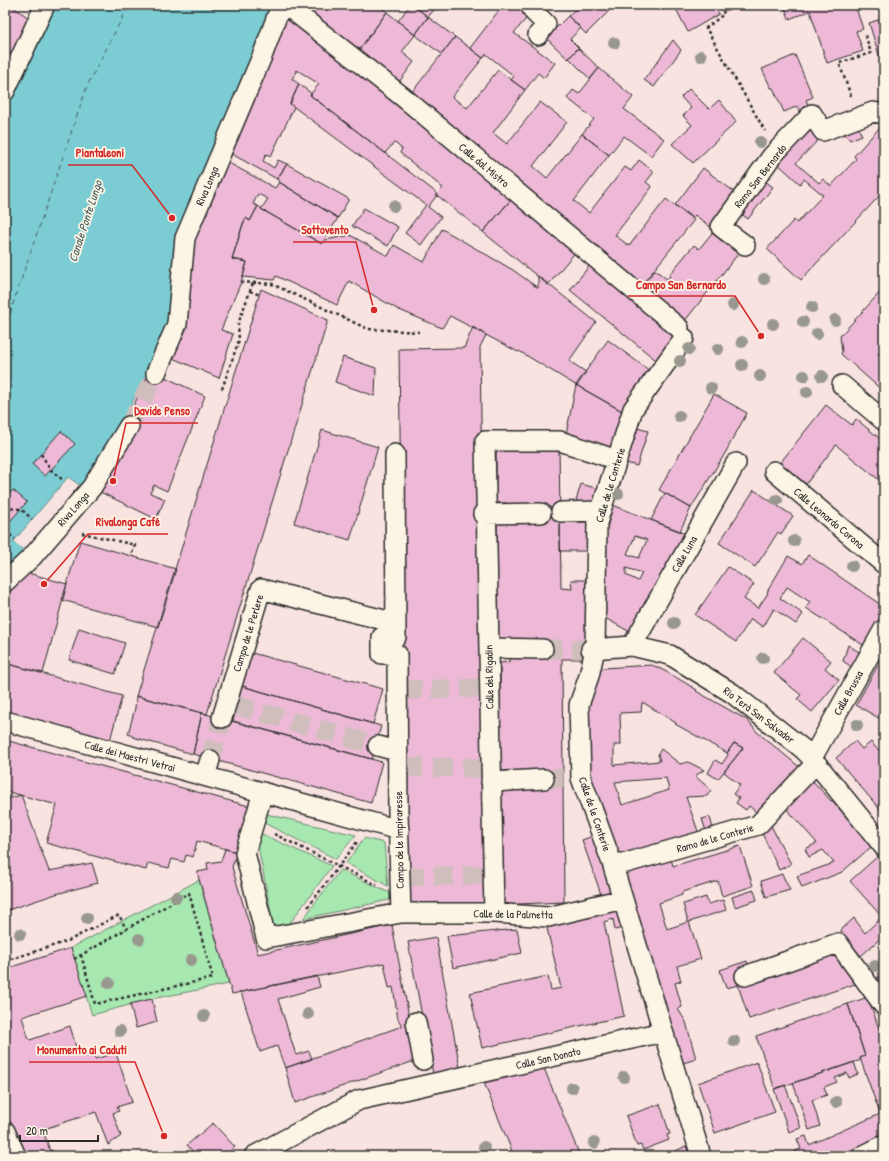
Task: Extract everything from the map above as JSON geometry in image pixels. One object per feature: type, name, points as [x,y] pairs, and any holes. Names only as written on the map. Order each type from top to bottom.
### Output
[{"type":"street","points":[[5,91],[45,5]]},
{"type":"street","name":"Riva Longa","points":[[156,373],[177,324],[185,238],[263,54],[281,5]]},
{"type":"street","name":"Calle dal Mistro","points":[[286,5],[403,97],[681,333]]},
{"type":"street","points":[[530,5],[534,12],[546,24],[538,35]]},
{"type":"street","name":"Ramo San Bernardo","points":[[745,244],[721,227],[777,152],[812,114],[823,131],[873,112],[884,114]]},
{"type":"street","name":"Calle de le Conterie","points":[[681,333],[633,409],[598,523],[593,649],[589,676],[579,705],[573,778],[612,863],[701,1156]]},
{"type":"street","points":[[842,384],[884,421]]},
{"type":"street","name":"Riva Longa","points":[[5,582],[32,557],[92,487],[129,426]]},
{"type":"street","name":"Calle del Rigadin","points":[[494,914],[490,875],[487,688],[489,648],[485,514],[485,441],[560,441],[617,460]]},
{"type":"street","points":[[395,454],[398,512],[396,637],[382,637],[382,654],[397,654],[400,690],[400,762]]},
{"type":"street","name":"Calle Luna","points":[[632,646],[736,463]]},
{"type":"street","name":"Calle Leonardo Corona","points":[[774,471],[884,564]]},
{"type":"street","points":[[561,512],[601,511]]},
{"type":"street","points":[[485,514],[541,513]]},
{"type":"street","name":"Campo de le Perlere","points":[[228,709],[261,589],[396,623]]},
{"type":"street","name":"Calle Brussa","points":[[814,760],[884,629]]},
{"type":"street","name":"Rio Terà San Salvador","points":[[593,649],[632,646],[670,655],[732,693],[803,749],[814,760],[884,847]]},
{"type":"street","points":[[489,648],[543,648]]},
{"type":"street","name":"Calle dei Maestri Vetrai","points":[[5,721],[208,768],[259,791],[399,830]]},
{"type":"street","points":[[378,746],[400,762]]},
{"type":"street","name":"Ramo de le Conterie","points":[[612,863],[626,863],[758,825],[814,760]]},
{"type":"street","name":"Campo de le Impiraresse","points":[[400,762],[399,830],[402,877],[401,905]]},
{"type":"street","points":[[489,773],[544,779]]},
{"type":"street","points":[[253,824],[259,791]]},
{"type":"street","name":"Calle de la Palmetta","points":[[253,824],[245,853],[266,938],[288,934],[401,905],[494,914],[548,917],[623,899]]},
{"type":"street","points":[[744,976],[838,943],[884,1006]]},
{"type":"street","points":[[416,1022],[423,1060]]},
{"type":"street","name":"Calle San Donato","points":[[254,1156],[359,1100],[663,1032]]},
{"type":"street","points":[[5,1131],[16,1156]]},
{"type":"street","points":[[862,1156],[884,1145]]},
{"type":"path","points":[[721,5],[724,14],[706,28],[777,152]]},
{"type":"path","points":[[858,117],[839,63],[871,53],[865,34]]},
{"type":"path","points":[[242,282],[272,284],[368,329],[419,332]]},
{"type":"path","points":[[222,388],[239,340],[238,324],[253,283]]},
{"type":"path","points":[[250,291],[260,295]]},
{"type":"path","points":[[41,454],[52,470],[64,481]]},
{"type":"path","points":[[5,508],[21,509],[32,519]]},
{"type":"path","points":[[5,531],[15,539]]},
{"type":"path","points":[[80,533],[135,545],[131,556]]},
{"type":"path","points":[[288,934],[371,822]]},
{"type":"path","points":[[253,824],[339,866],[401,905]]},
{"type":"path","points":[[74,959],[189,893],[213,978],[95,1004],[81,955]]},
{"type":"path","points":[[5,961],[68,941],[119,915],[126,929]]},
{"type":"green space","points":[[262,813],[356,835],[336,859],[258,820]]},
{"type":"green space","points":[[255,831],[332,866],[290,923],[274,928]]},
{"type":"green space","points":[[364,838],[384,843],[388,886],[346,863]]},
{"type":"green space","points":[[340,870],[390,893],[393,899],[303,919]]},
{"type":"green space","points":[[199,880],[229,984],[151,999],[92,1015],[71,948]]},
{"type":"water","name":"Canale Ponte Lungo","points":[[56,5],[274,5],[170,315],[164,337],[112,444],[81,486],[68,477],[13,542],[26,552],[5,572],[5,110],[15,82]]},
{"type":"building","points":[[5,5],[10,5],[29,18],[5,72]]},
{"type":"building","points":[[297,5],[384,5],[382,8],[387,12],[359,50]]},
{"type":"building","points":[[410,5],[413,5],[428,17],[415,35],[398,21]]},
{"type":"building","points":[[413,5],[438,5],[428,17]]},
{"type":"building","points":[[503,5],[526,5],[529,15],[514,33],[555,63],[544,78],[538,73],[525,90],[511,80],[514,76],[486,54],[483,58],[470,48]]},
{"type":"building","points":[[580,5],[615,5],[586,34],[568,16]]},
{"type":"building","points":[[674,5],[714,5],[719,14],[688,32]]},
{"type":"building","points":[[784,5],[855,5],[863,29],[856,31],[863,51],[827,63],[810,11],[789,19]]},
{"type":"building","points":[[286,11],[515,195],[483,232],[438,196],[437,197],[437,194],[443,188],[400,153],[402,149],[395,143],[385,153],[310,95],[319,84],[297,70],[292,79],[299,84],[290,104],[294,107],[271,156],[266,154],[263,161],[274,168],[278,160],[287,164],[277,179],[228,152],[269,64],[265,61]]},
{"type":"building","points":[[387,12],[415,35],[402,52],[414,62],[399,82],[359,50]]},
{"type":"building","points":[[568,16],[581,28],[570,39],[579,48],[568,59],[546,38]]},
{"type":"building","points":[[428,17],[455,37],[442,54],[415,35]]},
{"type":"building","points":[[884,18],[884,71],[869,23]]},
{"type":"building","points":[[455,37],[483,58],[452,97],[467,108],[498,70],[525,90],[493,133],[507,144],[540,102],[567,122],[533,166],[547,178],[582,134],[609,155],[574,201],[589,213],[625,167],[631,171],[639,160],[654,172],[646,182],[652,187],[615,235],[629,246],[666,199],[694,220],[641,286],[412,92]]},
{"type":"building","points":[[673,40],[681,50],[654,87],[644,80]]},
{"type":"building","points":[[578,48],[599,68],[590,79],[569,58]]},
{"type":"building","points":[[795,55],[813,97],[806,100],[809,107],[802,115],[798,106],[784,112],[762,69]]},
{"type":"building","points":[[599,68],[633,97],[624,109],[664,139],[651,156],[624,136],[609,155],[582,134],[594,119],[567,98],[573,90],[579,94]]},
{"type":"building","points":[[299,84],[312,94],[310,95],[438,194],[428,207],[441,217],[421,245],[405,233],[426,205],[290,104]]},
{"type":"building","points":[[689,89],[709,109],[719,100],[736,122],[693,163],[672,144],[692,125],[683,116],[691,108],[681,97]]},
{"type":"building","points":[[811,122],[820,138],[796,163],[819,183],[823,179],[831,186],[856,159],[854,156],[881,126],[884,129],[884,191],[801,280],[767,249],[794,220],[797,223],[823,195],[804,179],[800,184],[776,162]]},
{"type":"building","points":[[856,124],[862,135],[850,140],[841,130]]},
{"type":"building","points":[[227,162],[275,188],[279,182],[338,218],[322,244],[261,209],[268,199],[258,194],[253,204],[258,206],[250,221],[246,218],[243,224],[232,259],[247,262],[241,282],[221,330],[233,334],[219,378],[170,357],[190,247]]},
{"type":"building","points":[[287,164],[349,199],[338,218],[279,182],[277,179]]},
{"type":"building","points":[[703,168],[737,194],[713,229],[695,215],[693,218],[675,205]]},
{"type":"building","points":[[762,179],[773,187],[748,219],[739,212]]},
{"type":"building","points":[[515,195],[577,250],[548,285],[483,232]]},
{"type":"building","points":[[258,206],[322,244],[325,240],[347,236],[348,234],[388,256],[394,245],[424,262],[442,229],[513,270],[538,288],[538,276],[596,322],[569,361],[586,372],[577,386],[519,351],[518,352],[450,316],[442,328],[397,309],[349,281],[337,305],[276,276],[274,280],[243,277],[247,262],[232,259],[243,224],[246,218],[250,221]]},
{"type":"building","points":[[364,208],[398,227],[388,246],[352,226]]},
{"type":"building","points":[[712,233],[738,254],[684,322],[641,286],[655,270],[667,279],[694,245],[699,249]]},
{"type":"building","points":[[593,261],[677,332],[657,361],[570,290]]},
{"type":"building","points":[[884,288],[884,347],[878,354],[884,360],[884,392],[842,355],[840,336]]},
{"type":"building","points":[[261,289],[328,320],[207,714],[136,696]]},
{"type":"building","points":[[473,327],[486,335],[480,347],[488,904],[406,906],[399,349],[464,348]]},
{"type":"building","points":[[608,340],[650,371],[622,411],[576,385]]},
{"type":"building","points":[[343,357],[376,368],[375,396],[335,382]]},
{"type":"building","points":[[150,370],[205,396],[167,491],[154,485],[150,493],[165,499],[156,519],[98,491],[125,424]]},
{"type":"building","points":[[576,385],[622,411],[611,449],[566,434]]},
{"type":"building","points":[[714,394],[747,413],[724,455],[691,508],[659,490]]},
{"type":"building","points":[[826,405],[852,425],[856,419],[884,442],[884,484],[836,445],[806,484],[780,463]]},
{"type":"building","points":[[637,428],[648,431],[637,466],[626,463]]},
{"type":"building","points":[[322,430],[378,447],[350,540],[294,523]]},
{"type":"building","points":[[61,431],[75,444],[45,476],[32,464]]},
{"type":"building","points":[[496,444],[559,446],[561,588],[572,589],[571,580],[588,580],[587,659],[562,659],[564,902],[498,905],[500,791],[512,791],[511,771],[500,772],[500,663],[509,662],[509,655],[543,655],[544,639],[497,639],[497,517],[507,509],[507,503],[496,503]]},
{"type":"building","points":[[581,484],[599,489],[593,507],[576,501]]},
{"type":"building","points":[[13,490],[27,502],[5,527],[5,499]]},
{"type":"building","points":[[754,490],[793,516],[781,534],[778,532],[755,567],[719,543]]},
{"type":"building","points":[[665,493],[691,508],[680,531],[651,520]]},
{"type":"building","points":[[613,505],[686,534],[630,632],[605,618],[602,547]],"holes":[[[635,536],[647,540],[639,558],[627,554]],[[626,568],[642,573],[638,581],[626,575]]]},
{"type":"building","points":[[560,516],[591,516],[590,551],[560,551]]},
{"type":"building","points":[[80,541],[176,569],[158,627],[62,600]]},
{"type":"building","points":[[808,555],[884,607],[884,613],[863,645],[806,608],[810,602],[787,587],[780,598],[803,614],[796,624],[774,609],[763,627],[751,619],[736,642],[695,615],[728,567],[754,584],[744,599],[758,608],[788,556],[802,564]]},
{"type":"building","points":[[28,573],[67,584],[43,673],[8,664],[9,659],[5,658],[5,597]]},
{"type":"building","points":[[79,628],[125,643],[115,674],[69,660]]},
{"type":"building","points":[[803,638],[831,661],[825,668],[839,680],[812,712],[797,699],[801,695],[774,673]]},
{"type":"building","points":[[848,645],[859,652],[853,668],[843,661]]},
{"type":"building","points":[[252,653],[383,689],[373,724],[242,686]]},
{"type":"building","points":[[884,654],[884,721],[856,705]]},
{"type":"building","points":[[5,663],[122,696],[109,744],[5,715]]},
{"type":"building","points":[[652,665],[669,673],[697,690],[696,691],[747,720],[757,732],[803,770],[760,815],[749,806],[746,810],[736,803],[739,798],[733,794],[740,785],[724,772],[743,748],[734,743],[727,753],[675,724],[676,723],[644,703],[642,703],[641,712],[620,713],[621,745],[614,745],[614,765],[660,761],[658,754],[661,749],[680,764],[688,762],[704,770],[695,776],[711,790],[707,796],[686,797],[699,834],[619,856],[602,812],[588,769],[584,715],[589,686],[603,668]],"holes":[[[666,778],[669,790],[622,805],[615,782]]]},
{"type":"building","points":[[242,686],[381,726],[372,759],[233,721]]},
{"type":"building","points":[[136,696],[202,713],[193,754],[136,738],[128,734],[135,708]]},
{"type":"building","points":[[202,713],[382,762],[371,803],[193,754]]},
{"type":"building","points":[[5,740],[249,806],[237,852],[197,841],[193,857],[186,855],[184,862],[172,859],[169,868],[148,863],[146,870],[46,843],[57,805],[5,791]]},
{"type":"building","points":[[855,741],[862,749],[871,742],[878,750],[884,745],[884,814],[836,758]]},
{"type":"building","points":[[734,743],[743,748],[718,779],[708,773],[715,760],[722,764]]},
{"type":"building","points":[[811,779],[831,801],[833,801],[871,847],[842,872],[802,888],[797,876],[834,863],[823,850],[809,857],[805,849],[817,843],[783,805]]},
{"type":"building","points":[[21,795],[49,871],[92,863],[98,883],[56,894],[5,911],[5,800]]},
{"type":"building","points":[[710,817],[713,829],[706,831],[702,819]]},
{"type":"building","points":[[769,822],[791,864],[779,870],[761,831]]},
{"type":"building","points":[[596,835],[614,896],[603,900],[582,840]]},
{"type":"building","points":[[740,846],[753,886],[722,896],[718,881],[682,892],[682,895],[659,903],[667,929],[688,922],[683,904],[706,897],[708,904],[723,900],[726,910],[689,922],[701,959],[677,966],[681,981],[675,983],[682,1007],[678,1009],[686,1022],[696,1059],[680,1064],[622,870],[670,855],[673,866]]},
{"type":"building","points":[[225,849],[237,852],[232,867],[258,954],[392,925],[417,1060],[295,1103],[285,1068],[402,1026],[398,1019],[393,987],[389,988],[384,963],[232,994],[197,872],[208,870],[207,863],[221,861]]},
{"type":"building","points":[[878,856],[884,863],[884,935],[861,956],[851,945],[847,949],[841,930],[854,918],[865,933],[882,917],[850,881]]},
{"type":"building","points":[[782,874],[790,890],[766,897],[761,881]]},
{"type":"building","points":[[754,890],[757,900],[735,907],[732,897]]},
{"type":"building","points":[[621,905],[627,927],[615,930],[613,919],[604,922],[624,1016],[482,1048],[470,993],[548,976],[551,990],[561,988],[546,924]]},
{"type":"building","points":[[517,929],[522,953],[453,968],[447,936]]},
{"type":"building","points":[[436,937],[461,1073],[434,1079],[408,942]]},
{"type":"building","points":[[71,948],[87,996],[22,1017],[28,1037],[30,1040],[70,1026],[78,1054],[92,1050],[95,1059],[116,1053],[132,1102],[117,1107],[119,1111],[113,1113],[121,1136],[108,1145],[96,1112],[41,1130],[42,1134],[44,1133],[50,1151],[52,1150],[54,1155],[26,1156],[5,1113],[5,969]]},
{"type":"building","points":[[835,949],[841,967],[849,964],[855,984],[749,1019],[738,985],[726,988],[720,970],[747,961],[750,972],[736,976],[737,983]]},
{"type":"building","points":[[884,975],[884,992],[875,979]]},
{"type":"building","points":[[317,976],[320,987],[278,999],[296,1055],[309,1051],[312,1059],[285,1068],[277,1046],[260,1052],[241,992]]},
{"type":"building","points":[[868,997],[884,1043],[884,1140],[848,1156],[797,1156],[795,1151],[801,1149],[797,1139],[806,1136],[809,1145],[880,1114],[860,1058],[865,1056],[848,1004]]},
{"type":"building","points":[[152,999],[157,1022],[136,1028],[130,1004]]},
{"type":"building","points":[[848,1004],[865,1056],[860,1058],[861,1060],[775,1089],[756,1036]]},
{"type":"building","points":[[757,1062],[775,1112],[715,1133],[698,1083]]},
{"type":"building","points":[[854,1062],[858,1074],[849,1078],[847,1073],[835,1078],[837,1082],[824,1087],[827,1095],[812,1100],[820,1126],[809,1130],[793,1083]]},
{"type":"building","points":[[542,1063],[580,1156],[514,1156],[482,1078]]},
{"type":"building","points":[[785,1085],[801,1128],[789,1132],[774,1089]]},
{"type":"building","points":[[660,1104],[670,1134],[667,1135],[669,1140],[643,1150],[641,1145],[637,1146],[626,1116]]},
{"type":"building","points":[[213,1123],[235,1147],[225,1156],[197,1156],[187,1145]]},
{"type":"building","points":[[686,1146],[690,1156],[665,1156]]},
{"type":"ferry route","points":[[5,331],[87,86],[129,5]]},
{"type":"tunnel","points":[[129,426],[156,373]]},
{"type":"tunnel","points":[[543,649],[591,649]]},
{"type":"tunnel","points":[[403,690],[485,688]]},
{"type":"tunnel","points":[[235,705],[378,746]]},
{"type":"tunnel","points":[[210,760],[222,718]]},
{"type":"tunnel","points":[[404,767],[486,768]]},
{"type":"tunnel","points":[[544,779],[565,778]]},
{"type":"tunnel","points":[[405,877],[487,875]]},
{"type":"place","name":"Piantaleoni","points":[[172,218]]},
{"type":"place","name":"Sottovento","points":[[374,310]]},
{"type":"place","name":"Campo San Bernardo","points":[[761,336]]},
{"type":"place","name":"Davide Penso","points":[[113,481]]},
{"type":"place","name":"Rivalonga Café","points":[[44,584]]},
{"type":"place","name":"Monumento ai Caduti","points":[[164,1136]]}]
